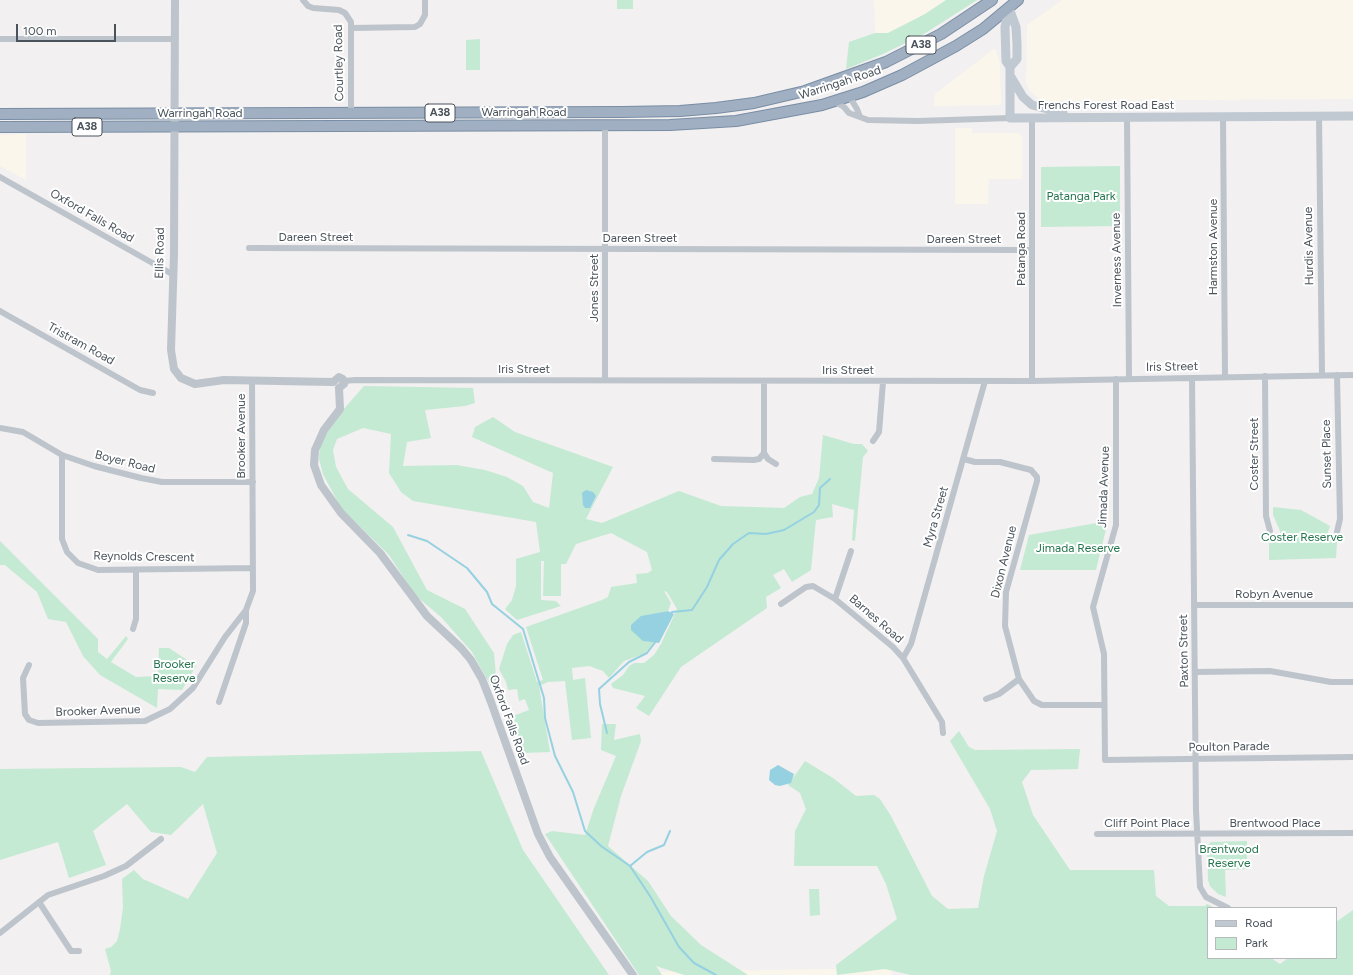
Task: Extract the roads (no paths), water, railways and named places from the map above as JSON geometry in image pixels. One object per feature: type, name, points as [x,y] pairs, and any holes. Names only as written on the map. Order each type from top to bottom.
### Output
[{"type":"highway","name":"Warringah Road","points":[[0,114],[651,112],[707,109],[754,103],[825,85],[886,62],[941,34],[992,0]]},
{"type":"highway","name":"Warringah Road","points":[[0,127],[605,125],[694,124],[736,121],[796,111],[834,101],[902,75],[930,61],[983,29],[1008,4],[1018,0]]},
{"type":"main road","points":[[1008,4],[1005,24],[1006,62],[1023,97],[1032,105],[1046,110],[1085,117]]},
{"type":"main road","points":[[1010,71],[1010,118]]},
{"type":"main road","name":"Frenchs Forest Road East","points":[[1010,118],[1353,116]]},
{"type":"street","name":"Ellis Road","points":[[175,0],[172,366],[181,378],[195,384],[224,380],[252,380]]},
{"type":"street","name":"Courtley Road","points":[[303,0],[308,6],[313,8],[339,10],[345,13],[351,22],[351,113]]},
{"type":"street","points":[[351,28],[415,27],[420,24],[425,14],[425,0]]},
{"type":"street","points":[[0,39],[174,40]]},
{"type":"street","points":[[849,96],[860,117]]},
{"type":"street","name":"Frenchs Forest Road East","points":[[834,101],[842,105],[849,113],[879,121],[1010,118]]},
{"type":"street","name":"Harmston Avenue","points":[[1223,116],[1225,377]]},
{"type":"street","name":"Hurdis Avenue","points":[[1319,116],[1322,375]]},
{"type":"street","name":"Inverness Avenue","points":[[1127,117],[1129,379]]},
{"type":"street","name":"Patanga Road","points":[[1032,118],[1032,381]]},
{"type":"street","name":"Jones Street","points":[[605,125],[605,380]]},
{"type":"street","name":"Oxford Falls Road","points":[[0,178],[172,274]]},
{"type":"street","name":"Dareen Street","points":[[249,248],[1032,250]]},
{"type":"street","name":"Tristram Road","points":[[1,314],[140,390],[153,393]]},
{"type":"street","name":"Sunset Place","points":[[1337,375],[1340,519],[1337,532]]},
{"type":"street","name":"Iris Street","points":[[339,384],[355,380],[883,382],[1032,381],[1353,375]]},
{"type":"street","name":"Coster Street","points":[[1265,376],[1266,516],[1270,531]]},
{"type":"street","name":"Paxton Street","points":[[1192,378],[1197,834],[1200,887],[1206,897],[1226,907]]},
{"type":"street","name":"Jimada Avenue","points":[[1105,760],[1104,654],[1093,607],[1116,525],[1116,379]]},
{"type":"street","points":[[252,380],[339,384]]},
{"type":"street","name":"Brooker Avenue","points":[[29,665],[23,678],[25,714],[29,720],[38,723],[146,721],[170,708],[193,688],[225,637],[246,610],[253,592],[252,380]]},
{"type":"street","points":[[764,381],[764,453],[768,459],[776,464]]},
{"type":"street","name":"Myra Street","points":[[903,658],[911,644],[986,381]]},
{"type":"street","points":[[873,441],[879,432],[883,382]]},
{"type":"street","name":"Oxford Falls Road","points":[[339,384],[340,410],[324,430],[315,450],[314,465],[321,485],[341,513],[380,553],[427,616],[461,648],[471,660],[482,679],[492,702],[538,834],[550,857],[633,975]]},
{"type":"street","name":"Boyer Road","points":[[0,428],[23,432],[62,454],[94,466],[162,482],[253,482]]},
{"type":"street","points":[[714,459],[754,460],[759,458],[764,453]]},
{"type":"street","name":"Reynolds Crescent","points":[[62,454],[60,531],[67,552],[78,563],[98,570],[253,568]]},
{"type":"street","name":"Dixon Avenue","points":[[964,459],[975,462],[1000,462],[1034,471],[1037,477],[1006,592],[1005,622],[1019,679],[1034,701],[1042,705],[1104,705]]},
{"type":"street","points":[[835,598],[851,551]]},
{"type":"street","points":[[133,629],[136,620],[136,570]]},
{"type":"street","name":"Barnes Road","points":[[781,604],[806,587],[813,586],[823,590],[835,598],[893,647],[903,658],[942,722],[943,733]]},
{"type":"street","name":"Robyn Avenue","points":[[1194,605],[1353,605]]},
{"type":"street","name":"Brooker Avenue","points":[[219,702],[246,623],[246,610]]},
{"type":"street","points":[[1196,672],[1270,671],[1331,682],[1353,682]]},
{"type":"street","points":[[986,699],[999,694],[1019,679]]},
{"type":"street","name":"Poulton Parade","points":[[1105,760],[1353,757]]},
{"type":"street","name":"Cliff Point Place","points":[[1097,834],[1197,834]]},
{"type":"street","name":"Brentwood Place","points":[[1197,834],[1353,834]]},
{"type":"street","points":[[0,933],[48,895],[104,876],[126,866],[161,839]]},
{"type":"street","points":[[39,902],[71,951],[69,958]]},
{"type":"street","points":[[71,951],[79,951]]},
{"type":"water","points":[[586,490],[593,492],[596,496],[590,508],[585,508],[583,505],[582,493]]},
{"type":"water","points":[[668,611],[674,614],[659,643],[643,641],[631,630],[631,625],[641,616]]},
{"type":"water","points":[[778,765],[794,774],[791,783],[780,786],[775,785],[769,780],[770,770]]},
{"type":"waterway","points":[[670,615],[672,612],[692,610],[707,587],[719,560],[733,544],[749,533],[766,534],[784,530],[814,512],[819,505],[820,488],[830,479]]},
{"type":"waterway","points":[[408,535],[427,541],[467,568],[487,592],[492,604],[523,629],[544,698],[545,718],[555,756],[573,792],[585,831],[601,846],[630,866],[650,896],[679,947],[694,963],[716,975]]},
{"type":"waterway","points":[[607,733],[600,704],[599,689],[629,662],[647,653],[657,640]]},
{"type":"waterway","points":[[630,866],[647,852],[664,845],[670,831]]},
{"type":"park label","name":"Patanga Park","points":[[1081,196]]},
{"type":"park label","name":"Coster Reserve","points":[[1302,537]]},
{"type":"park label","name":"Jimada Reserve","points":[[1078,548]]},
{"type":"park label","name":"Brooker Reserve","points":[[174,671]]},
{"type":"park label","name":"Brentwood Reserve","points":[[1229,856]]}]
